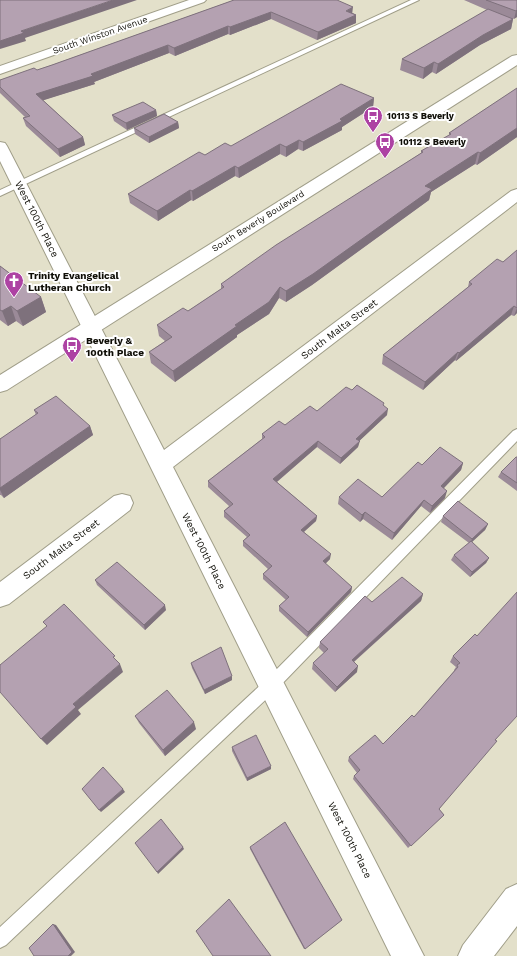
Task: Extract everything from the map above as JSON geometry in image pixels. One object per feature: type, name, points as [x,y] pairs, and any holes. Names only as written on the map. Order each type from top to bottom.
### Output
[{"type":"street","name":"South Winston Avenue","points":[[0,70],[200,0]]},
{"type":"street","name":"South Beverly Boulevard","points":[[0,385],[517,59]]},
{"type":"street","name":"West 100th Place","points":[[0,146],[408,956]]},
{"type":"street","name":"South Malta Street","points":[[161,464],[517,194]]},
{"type":"street","name":"South Malta Street","points":[[0,596],[122,503]]},
{"type":"street","points":[[474,956],[517,900]]},
{"type":"lane","points":[[0,193],[416,0]]},
{"type":"lane","points":[[0,939],[272,684],[517,434]]},
{"type":"building","points":[[0,0],[113,0],[21,31],[24,33],[0,41]]},
{"type":"building","points":[[234,0],[337,0],[353,7],[346,11],[356,15],[318,32],[271,12],[230,27],[228,26],[174,48],[168,45],[91,74],[93,76],[36,94],[83,137],[58,149],[23,118],[30,116],[0,87],[0,80],[34,68],[37,70],[52,65]]},
{"type":"building","points":[[486,0],[517,0],[517,10],[516,11]]},
{"type":"building","points":[[488,9],[513,19],[483,35],[438,64],[434,62],[424,68],[402,59]]},
{"type":"building","points":[[341,84],[374,98],[340,119],[342,121],[303,142],[299,140],[286,147],[280,144],[238,168],[235,166],[192,191],[190,190],[157,211],[128,194],[199,152],[205,155],[225,143],[231,146]]},
{"type":"building","points":[[517,88],[517,128],[480,153],[478,152],[425,186],[432,189],[313,274],[286,291],[280,287],[269,302],[173,371],[149,352],[172,337],[157,325],[183,308],[188,311],[224,287],[221,284],[276,245],[423,152],[421,151],[451,134],[449,133]]},
{"type":"building","points":[[143,102],[156,110],[126,123],[112,115]]},
{"type":"building","points":[[164,114],[178,122],[149,137],[134,128]]},
{"type":"building","points":[[517,250],[517,308],[514,306],[459,353],[458,352],[425,382],[383,355],[472,284],[469,282],[497,259],[503,262]]},
{"type":"building","points":[[0,266],[41,297],[17,311],[11,306],[2,311],[0,310]]},
{"type":"building","points":[[357,385],[384,403],[383,405],[388,409],[356,439],[360,441],[341,458],[318,441],[273,479],[317,516],[301,530],[331,554],[323,561],[352,587],[308,632],[279,606],[289,597],[263,574],[272,566],[243,541],[250,535],[224,511],[233,504],[208,481],[265,437],[262,434],[279,421],[285,425],[310,406],[317,411],[346,387],[352,390]]},
{"type":"building","points":[[56,396],[90,426],[0,488],[0,439],[38,413],[34,410]]},
{"type":"building","points":[[440,447],[463,463],[441,486],[447,491],[432,506],[424,500],[394,533],[365,512],[362,515],[339,497],[358,479],[382,497],[418,462],[422,465]]},
{"type":"building","points":[[517,457],[517,483],[501,472]]},
{"type":"building","points":[[458,501],[488,524],[472,539],[443,516]]},
{"type":"building","points":[[471,541],[489,558],[472,572],[454,555]]},
{"type":"building","points":[[117,562],[165,605],[144,625],[95,580]]},
{"type":"building","points":[[402,577],[423,594],[352,660],[358,666],[337,687],[313,663],[328,649],[320,642],[365,596],[372,602]]},
{"type":"building","points":[[517,592],[517,716],[495,740],[497,741],[439,809],[444,815],[411,846],[354,776],[360,770],[349,757],[375,735],[383,744],[412,715],[414,717],[458,667],[457,665],[460,663],[453,656],[475,634],[477,636]]},
{"type":"building","points":[[64,604],[115,656],[113,657],[120,664],[73,704],[76,707],[41,739],[0,692],[0,665],[47,626],[43,622]]},
{"type":"building","points":[[221,647],[232,676],[204,690],[191,663]]},
{"type":"building","points":[[167,690],[194,722],[163,750],[135,716]]},
{"type":"building","points":[[256,735],[271,766],[247,778],[232,747]]},
{"type":"building","points":[[103,767],[123,789],[99,810],[82,789]]},
{"type":"building","points":[[161,819],[183,847],[157,872],[135,843]]},
{"type":"building","points":[[285,822],[342,920],[305,949],[250,847]]},
{"type":"building","points":[[229,899],[271,956],[213,956],[196,931]]},
{"type":"building","points":[[53,924],[72,952],[68,956],[34,956],[29,948]]},
{"type":"place","name":"10113 S Beverly","points":[[373,133]]},
{"type":"place","name":"10112 S Beverly","points":[[385,159]]},
{"type":"place","name":"Trinity Evangelical Lutheran Church","points":[[14,298]]},
{"type":"place","name":"Beverly & 100th Place","points":[[72,363]]}]
